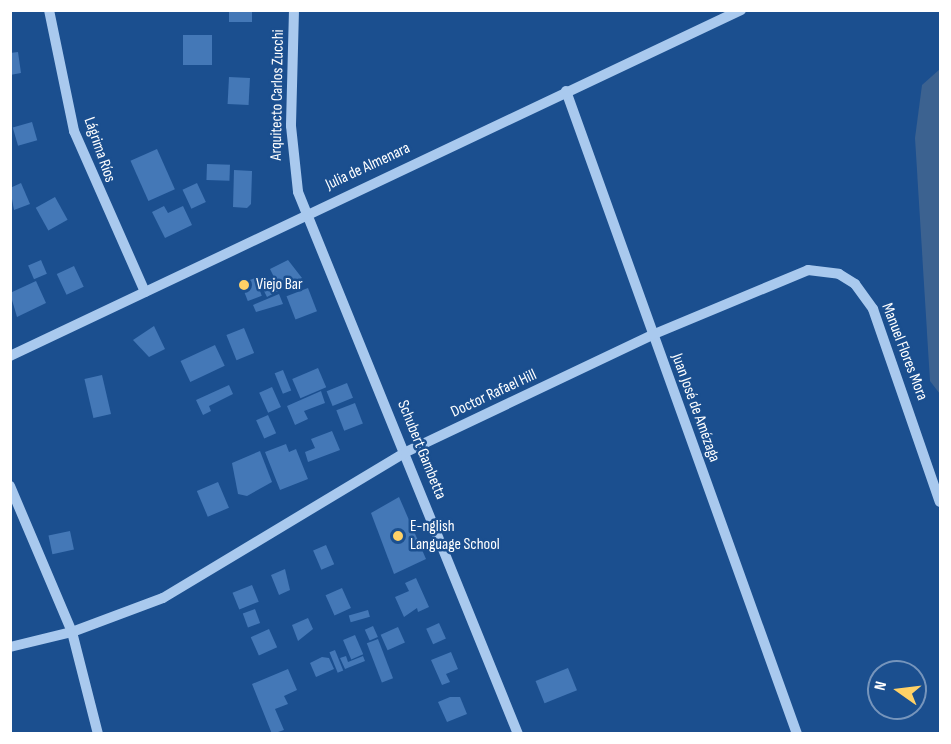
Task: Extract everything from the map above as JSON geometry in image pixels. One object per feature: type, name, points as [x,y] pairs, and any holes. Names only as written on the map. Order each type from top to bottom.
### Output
[{"type":"street","name":"Lágrima Ríos","points":[[49,10],[74,131],[145,292]]},
{"type":"street","name":"Arquitecto Carlos Zucchi","points":[[294,10],[292,171],[307,213]]},
{"type":"street","name":"Julia de Almenara","points":[[10,356],[307,213],[741,10]]},
{"type":"street","name":"Juan José de Amézaga","points":[[566,91],[797,734]]},
{"type":"street","name":"Schubert Gambetta","points":[[307,213],[406,452],[518,734]]},
{"type":"street","name":"Doctor Rafael Hill","points":[[10,647],[72,632],[163,598],[406,452],[652,335],[808,270],[831,272],[855,284]]},
{"type":"street","name":"Manuel Flores Mora","points":[[855,284],[873,309],[940,502]]},
{"type":"street","points":[[10,486],[72,632],[98,734]]},
{"type":"water","points":[[940,69],[940,394],[930,381],[915,138],[922,85]]},
{"type":"building","points":[[229,10],[252,10],[252,22],[229,22]]},
{"type":"building","points":[[183,35],[212,35],[212,65],[183,65]]},
{"type":"building","points":[[18,52],[21,73],[10,75],[10,53]]},
{"type":"building","points":[[229,77],[250,78],[249,105],[228,104]]},
{"type":"building","points":[[32,122],[37,140],[18,146],[13,128]]},
{"type":"building","points":[[157,149],[175,189],[148,201],[131,161]]},
{"type":"building","points":[[207,164],[230,165],[229,181],[206,180]]},
{"type":"building","points":[[234,170],[252,171],[251,204],[247,208],[233,207]]},
{"type":"building","points":[[21,183],[30,204],[14,210],[10,188]]},
{"type":"building","points":[[197,183],[206,202],[191,209],[182,190]]},
{"type":"building","points":[[55,197],[68,220],[48,230],[36,208]]},
{"type":"building","points":[[164,206],[168,213],[183,206],[192,225],[165,238],[152,212]]},
{"type":"building","points":[[41,260],[47,274],[34,279],[28,265]]},
{"type":"building","points":[[288,260],[302,278],[267,297],[260,283],[274,277],[270,269]]},
{"type":"building","points":[[74,266],[84,287],[67,295],[57,274]]},
{"type":"building","points":[[255,278],[262,296],[248,301],[241,283]]},
{"type":"building","points":[[36,281],[46,303],[17,317],[10,293]]},
{"type":"building","points":[[308,288],[317,311],[295,320],[287,296]]},
{"type":"building","points":[[279,294],[283,304],[256,312],[253,305]]},
{"type":"building","points":[[154,326],[165,349],[149,357],[133,340]]},
{"type":"building","points":[[244,328],[254,353],[236,360],[226,335]]},
{"type":"building","points":[[215,345],[225,366],[190,382],[181,361]]},
{"type":"building","points":[[318,368],[326,387],[300,398],[292,379]]},
{"type":"building","points":[[283,370],[291,390],[283,394],[275,373]]},
{"type":"building","points":[[102,375],[111,414],[93,418],[84,379]]},
{"type":"building","points":[[347,383],[353,398],[333,406],[327,391]]},
{"type":"building","points":[[229,385],[233,394],[209,406],[211,411],[203,415],[196,400]]},
{"type":"building","points":[[272,387],[281,407],[268,413],[259,393]]},
{"type":"building","points":[[321,391],[325,403],[304,411],[308,419],[295,425],[287,406]]},
{"type":"building","points":[[355,403],[363,424],[344,431],[336,410]]},
{"type":"building","points":[[268,415],[276,433],[264,439],[256,420]]},
{"type":"building","points":[[332,431],[340,450],[308,462],[305,452],[315,448],[311,439]]},
{"type":"building","points":[[286,444],[289,452],[296,449],[308,479],[280,490],[265,452]]},
{"type":"building","points":[[260,451],[272,482],[247,496],[238,494],[232,463]]},
{"type":"building","points":[[218,482],[229,508],[208,517],[197,491]]},
{"type":"building","name":"E-nglish Language School","points":[[399,497],[426,559],[394,574],[371,513]]},
{"type":"building","points":[[70,531],[74,550],[52,554],[48,536]]},
{"type":"building","points":[[326,545],[334,564],[321,570],[313,550]]},
{"type":"building","points":[[285,569],[290,590],[279,595],[271,575]]},
{"type":"building","points":[[416,578],[429,607],[418,612],[417,608],[404,617],[395,597],[409,591],[405,583]]},
{"type":"building","points":[[252,585],[259,602],[239,610],[233,593]]},
{"type":"building","points":[[342,588],[351,608],[335,615],[326,595]]},
{"type":"building","points":[[255,609],[260,623],[248,628],[243,613]]},
{"type":"building","points":[[368,610],[370,617],[351,622],[349,616]]},
{"type":"building","points":[[308,618],[313,629],[298,641],[292,625]]},
{"type":"building","points":[[439,623],[446,639],[433,644],[426,629]]},
{"type":"building","points":[[373,626],[378,637],[370,641],[365,630]]},
{"type":"building","points":[[398,627],[405,643],[388,650],[381,635]]},
{"type":"building","points":[[269,629],[277,647],[259,655],[251,637]]},
{"type":"building","points":[[355,635],[363,654],[351,659],[343,640]]},
{"type":"building","points":[[378,639],[393,678],[382,683],[367,643]]},
{"type":"building","points":[[335,650],[343,670],[338,673],[329,652]]},
{"type":"building","points":[[451,652],[458,669],[446,674],[450,682],[442,685],[431,660]]},
{"type":"building","points":[[346,656],[348,662],[363,656],[365,661],[345,669],[340,658]]},
{"type":"building","points":[[322,657],[329,658],[334,669],[316,677],[310,663]]},
{"type":"building","points":[[568,668],[577,690],[545,703],[536,681]]},
{"type":"building","points":[[288,669],[297,690],[284,696],[288,704],[275,709],[284,730],[272,734],[252,684]]},
{"type":"building","points":[[450,697],[460,697],[467,714],[447,722],[438,702]]},
{"type":"place","name":"Viejo Bar","points":[[244,285]]},
{"type":"place","name":"E-nglish Language School","points":[[398,536]]}]
